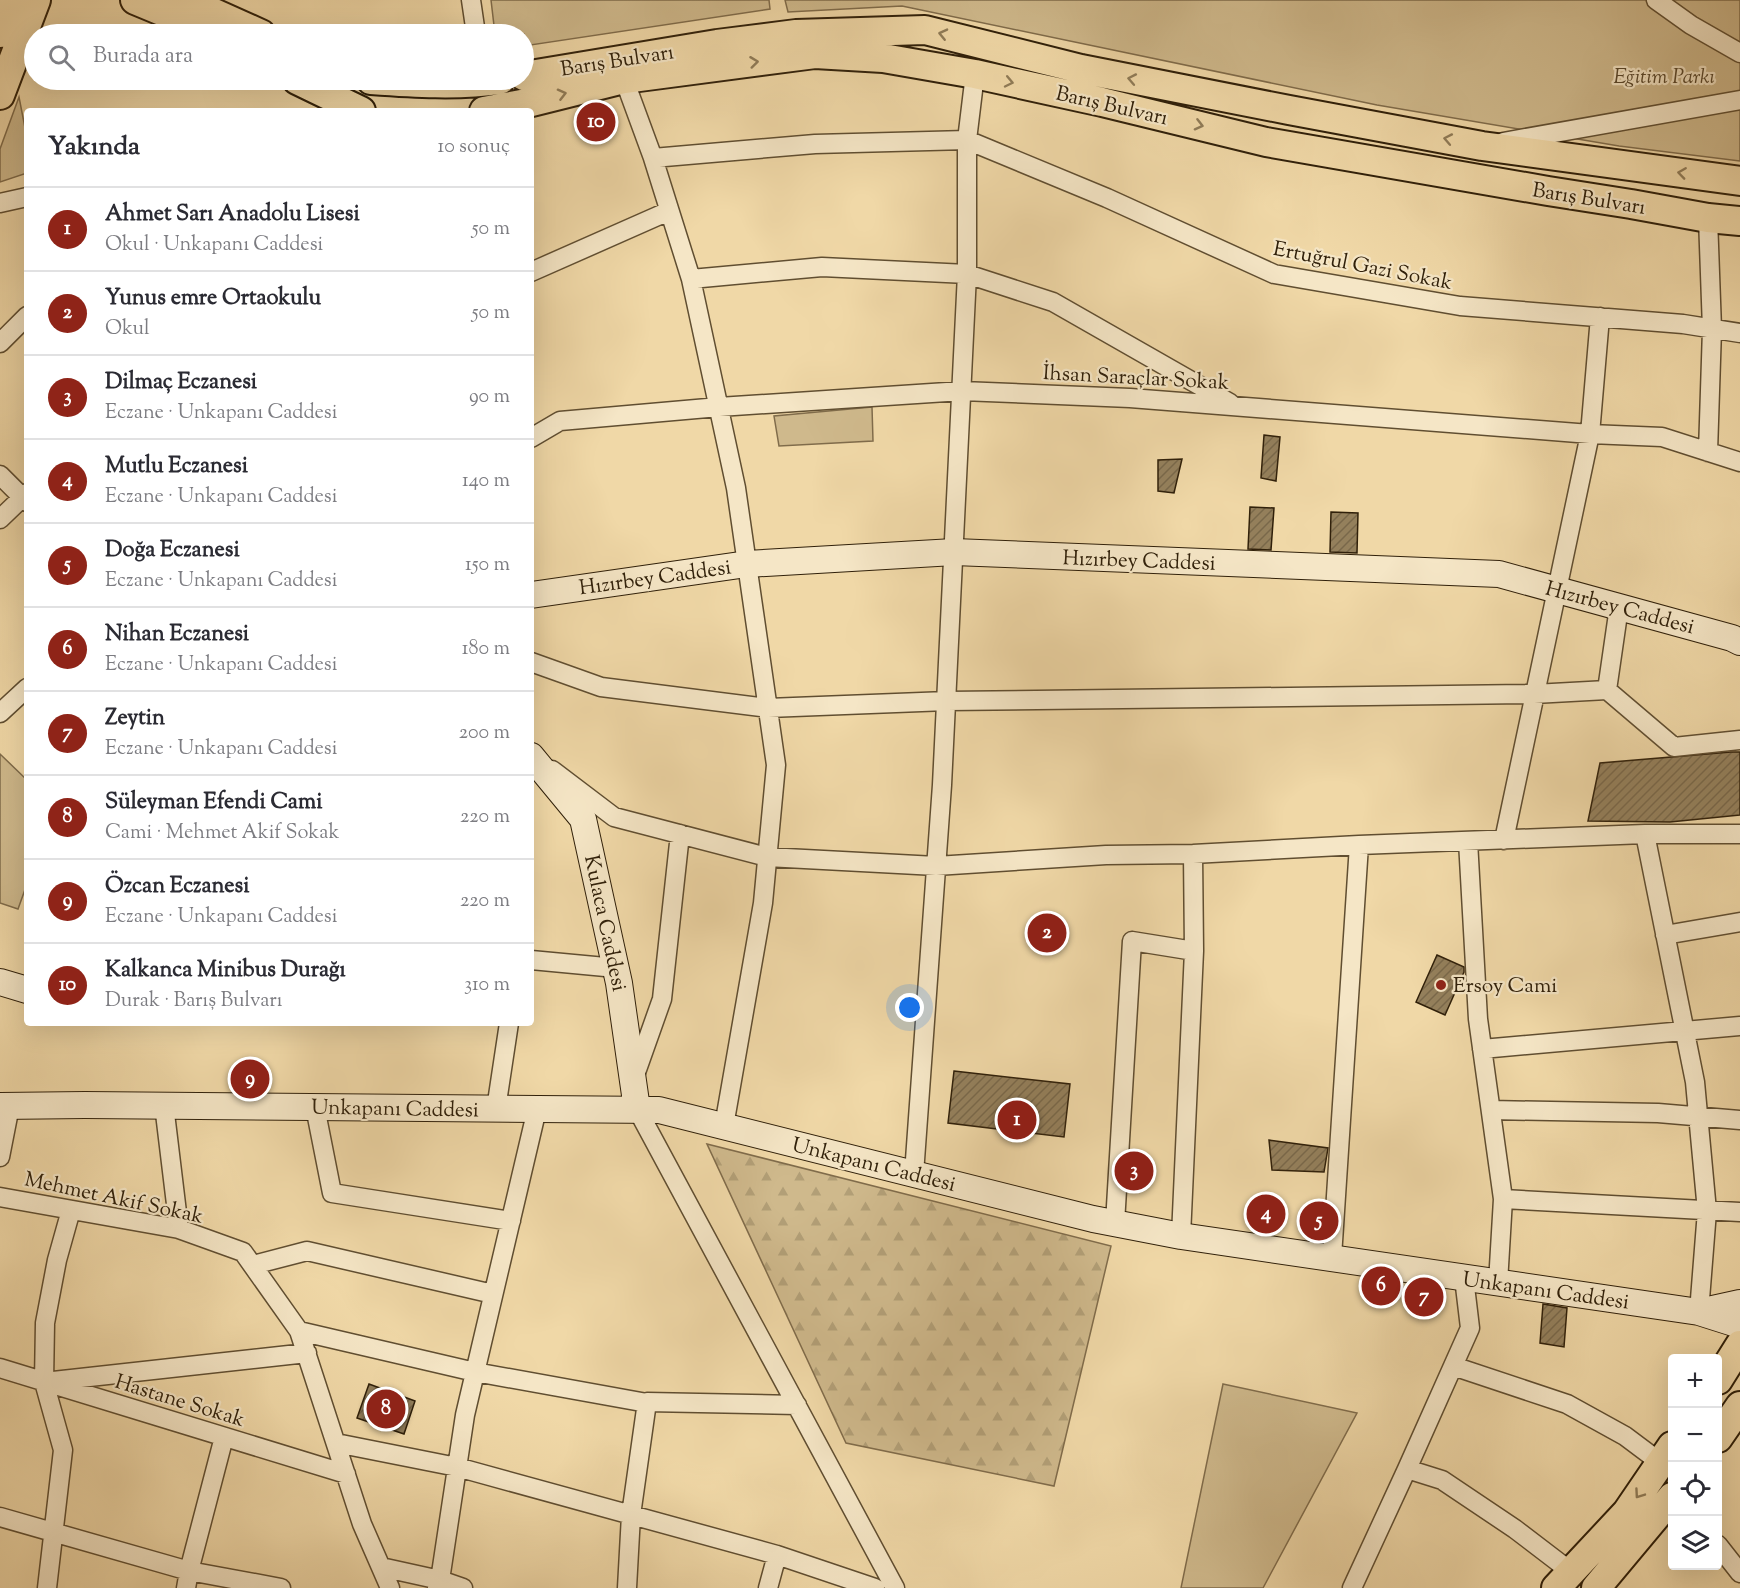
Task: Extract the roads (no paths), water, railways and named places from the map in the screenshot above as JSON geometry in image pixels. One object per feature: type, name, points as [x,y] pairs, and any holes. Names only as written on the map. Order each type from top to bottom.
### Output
[{"type":"main road","points":[[135,0],[193,24]]},
{"type":"main road","points":[[185,0],[239,24]]},
{"type":"main road","points":[[0,33],[30,2]]},
{"type":"main road","points":[[0,95],[30,2]]},
{"type":"main road","name":"Barış Bulvarı","points":[[534,74],[717,44],[796,34],[925,30],[1081,69],[1482,146],[1740,181]]},
{"type":"main road","name":"Barış Bulvarı","points":[[500,108],[624,79],[815,54],[883,58],[975,74],[1266,142],[1707,218],[1740,221]]},
{"type":"main road","points":[[318,90],[355,108]]},
{"type":"main road","name":"Hızırbey Caddesi","points":[[534,596],[747,564],[954,552],[1499,574],[1740,642]]},
{"type":"main road","name":"Kulaca Caddesi","points":[[534,759],[583,819],[616,968],[637,1110]]},
{"type":"main road","points":[[0,982],[24,989]]},
{"type":"main road","name":"Unkapanı Caddesi","points":[[5,1106],[164,1105],[659,1110],[1093,1220],[1181,1236],[1699,1312],[1740,1303]]},
{"type":"main road","points":[[1699,1312],[1740,1325]]},
{"type":"main road","points":[[1722,1374],[1740,1345]]},
{"type":"main road","points":[[1722,1432],[1740,1406]]},
{"type":"main road","points":[[1563,1580],[1627,1512],[1667,1454]]},
{"type":"main road","points":[[1596,1588],[1668,1502]]},
{"type":"street","points":[[471,0],[475,24]]},
{"type":"street","points":[[1656,0],[1690,25],[1740,53]]},
{"type":"street","points":[[914,1174],[947,701],[967,274],[967,140],[975,74]]},
{"type":"street","points":[[624,79],[653,158],[691,279],[736,488],[776,765],[764,903],[724,1126]]},
{"type":"street","points":[[1482,146],[1740,100]]},
{"type":"street","points":[[653,158],[815,144],[967,140]]},
{"type":"street","name":"Ertuğrul Gazi Sokak","points":[[967,140],[1107,198],[1274,274],[1460,306],[1683,324],[1740,333]]},
{"type":"street","points":[[0,203],[24,198]]},
{"type":"street","points":[[534,271],[669,211]]},
{"type":"street","points":[[1707,218],[1712,328],[1708,452]]},
{"type":"street","points":[[691,279],[822,267],[967,274],[1053,302],[1235,405]]},
{"type":"street","points":[[1504,840],[1590,434],[1600,317]]},
{"type":"street","points":[[0,343],[24,319]]},
{"type":"street","name":"İhsan Saraçlar Sokak","points":[[534,436],[560,421],[719,407],[962,391],[1130,398],[1590,434],[1662,437],[1740,462]]},
{"type":"street","points":[[0,476],[24,497]]},
{"type":"street","points":[[0,519],[24,499]]},
{"type":"street","points":[[1607,690],[1618,607]]},
{"type":"street","points":[[534,663],[601,687],[768,708],[947,701],[1534,694],[1607,690],[1674,747],[1740,740]]},
{"type":"street","points":[[0,713],[24,691]]},
{"type":"street","points":[[534,757],[614,817],[767,857],[936,866],[1106,855],[1193,854],[1645,834],[1740,834]]},
{"type":"street","points":[[633,1079],[662,999],[680,834]]},
{"type":"street","points":[[1645,834],[1695,1082],[1707,1211],[1699,1312]]},
{"type":"street","points":[[1468,841],[1478,1018],[1503,1199],[1498,1284]]},
{"type":"street","points":[[1332,1257],[1359,845]]},
{"type":"street","points":[[1181,1236],[1194,951],[1193,854]]},
{"type":"street","points":[[1665,935],[1740,922]]},
{"type":"street","points":[[1115,1223],[1132,941],[1194,951]]},
{"type":"street","points":[[534,960],[616,968]]},
{"type":"street","points":[[496,1108],[509,1026]]},
{"type":"street","points":[[1482,1049],[1684,1029],[1740,1026]]},
{"type":"street","points":[[164,1105],[179,1229]]},
{"type":"street","name":"Mehmet Akif Sokak","points":[[0,1157],[5,1106]]},
{"type":"street","points":[[315,1107],[332,1193],[511,1221]]},
{"type":"street","points":[[438,1584],[465,1415],[537,1108]]},
{"type":"street","points":[[637,1110],[895,1588]]},
{"type":"street","points":[[1491,1110],[1658,1113],[1740,1120]]},
{"type":"street","name":"Mehmet Akif Sokak","points":[[0,1197],[179,1229],[243,1252],[299,1331],[362,1524],[390,1588]]},
{"type":"street","points":[[1503,1199],[1740,1212]]},
{"type":"street","points":[[47,1588],[63,1450],[44,1382],[45,1323],[57,1260],[71,1210]]},
{"type":"street","points":[[253,1265],[307,1251],[493,1294]]},
{"type":"street","points":[[1352,1588],[1470,1328],[1464,1278]]},
{"type":"street","points":[[299,1331],[475,1372],[647,1403],[797,1405]]},
{"type":"street","points":[[44,1382],[307,1353]]},
{"type":"street","points":[[1453,1366],[1567,1404],[1625,1436],[1667,1454]]},
{"type":"street","name":"Hastane Sokak","points":[[0,1368],[346,1474]]},
{"type":"street","points":[[627,1588],[631,1515],[647,1403]]},
{"type":"street","points":[[187,1580],[224,1437]]},
{"type":"street","points":[[336,1443],[456,1467],[777,1555],[875,1588]]},
{"type":"street","points":[[1407,1469],[1442,1480],[1515,1529],[1563,1580]]},
{"type":"street","points":[[0,1517],[187,1580],[281,1588]]},
{"type":"street","points":[[1722,1550],[1740,1573]]},
{"type":"street","points":[[768,1588],[777,1555]]},
{"type":"street","points":[[381,1567],[438,1584],[463,1588]]},
{"type":"place","name":"Kalkanca Minibus Durağı","points":[[596,122]]},
{"type":"place","name":"Yunus emre Ortaokulu","points":[[1047,933]]},
{"type":"place","name":"Ersoy Cami","points":[[1441,985]]},
{"type":"place","name":"Özcan Eczanesi","points":[[250,1079]]},
{"type":"place","name":"Ahmet Sarı Anadolu Lisesi","points":[[1017,1120]]},
{"type":"place","name":"Dilmaç Eczanesi","points":[[1134,1171]]},
{"type":"place","name":"Mutlu Eczanesi","points":[[1266,1214]]},
{"type":"place","name":"Doğa Eczanesi","points":[[1319,1221]]},
{"type":"place","name":"Nihan Eczanesi","points":[[1381,1286]]},
{"type":"place","name":"Zeytin","points":[[1424,1297]]},
{"type":"place","name":"Süleyman Efendi Cami","points":[[386,1409]]},
{"type":"park label","name":"Eğitim Parkı","points":[[1664,76]]}]
